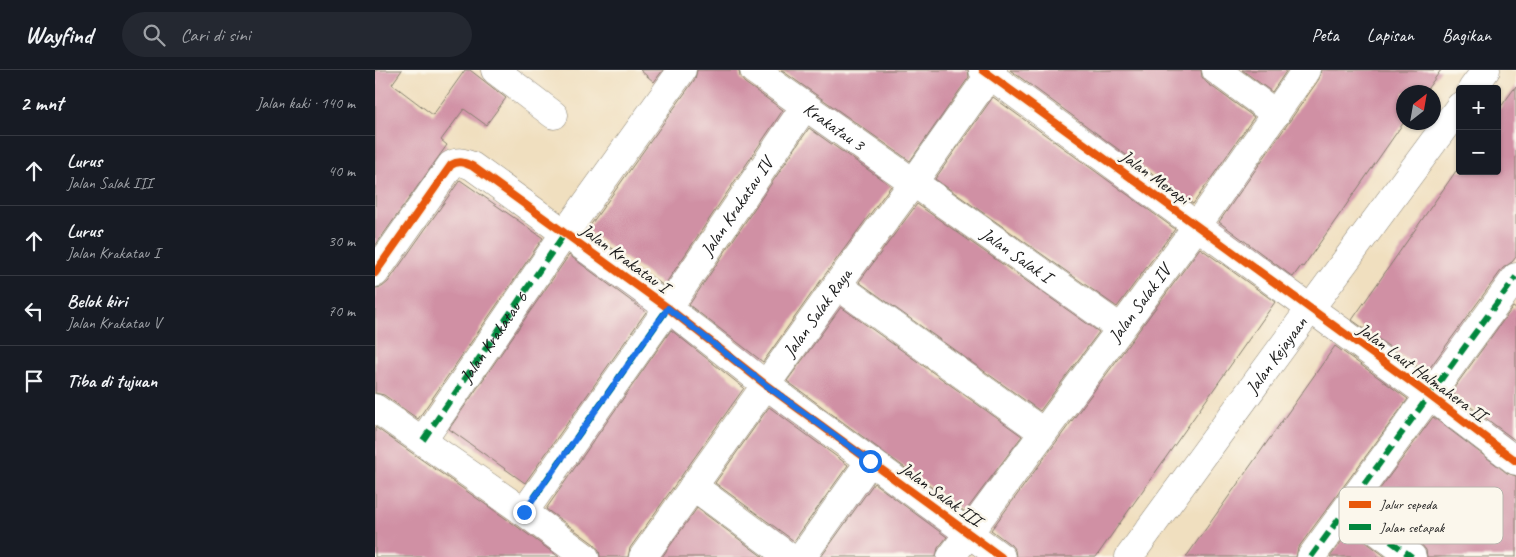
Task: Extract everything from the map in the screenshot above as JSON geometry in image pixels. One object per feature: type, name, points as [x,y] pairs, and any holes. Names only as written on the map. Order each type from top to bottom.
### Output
[{"type":"street","points":[[495,70],[554,115]]},
{"type":"street","name":"Jalan Krakatau 6","points":[[423,440],[565,233],[682,70]]},
{"type":"street","name":"Krakatau 3","points":[[754,70],[913,183]]},
{"type":"street","points":[[1216,70],[1276,114]]},
{"type":"street","name":"Jalan Salak IV","points":[[951,557],[1197,226],[1306,70]]},
{"type":"street","points":[[1475,85],[1486,70]]},
{"type":"street","name":"Jalan Salak Raya","points":[[643,557],[837,284],[913,183],[988,72]]},
{"type":"street","name":"Jalan Merapi","points":[[988,72],[1310,309]]},
{"type":"street","name":"Jalan Krakatau IV","points":[[524,512],[668,308],[805,106]]},
{"type":"street","name":"Jalan Kejayaan","points":[[1129,557],[1456,111]]},
{"type":"street","name":"Jalan Krakatau I","points":[[375,272],[451,165],[461,161],[486,175],[668,308],[766,385]]},
{"type":"street","name":"Jalan Salak I","points":[[913,183],[1120,328]]},
{"type":"street","points":[[837,284],[1043,432]]},
{"type":"street","points":[[1363,487],[1429,395],[1514,285]]},
{"type":"street","name":"Jalan Laut Halmahera II","points":[[1310,309],[1516,461]]},
{"type":"street","name":"Jalan Salak III","points":[[766,385],[1001,557]]},
{"type":"street","points":[[375,408],[423,440],[585,557]]},
{"type":"street","points":[[802,557],[870,461]]},
{"type":"street","points":[[693,486],[789,557]]},
{"type":"street","points":[[1311,557],[1339,520]]},
{"type":"street","points":[[1394,544],[1412,557]]},
{"type":"building","points":[[375,70],[402,70],[392,84],[433,115],[465,70],[470,70],[506,98],[486,125],[464,109],[441,140],[447,145],[375,246]]},
{"type":"building","points":[[640,70],[663,70],[654,82]]},
{"type":"building","points":[[697,70],[739,70],[740,77],[745,83],[783,110],[664,286],[587,230],[695,79]]},
{"type":"building","points":[[781,70],[968,70],[969,77],[910,161]]},
{"type":"building","points":[[1010,70],[1201,70],[1202,77],[1207,83],[1254,117],[1193,204]]},
{"type":"building","points":[[1242,70],[1287,70],[1272,92]]},
{"type":"building","points":[[1321,70],[1441,70],[1430,85],[1396,85],[1396,130],[1398,130],[1303,267],[1301,266],[1293,277],[1219,222],[1319,79]]},
{"type":"building","points":[[1516,86],[1516,257],[1503,268],[1426,373],[1352,320],[1456,171],[1456,175],[1501,175],[1501,107]]},
{"type":"building","points":[[993,97],[1175,229],[1117,307],[935,179]]},
{"type":"building","points":[[809,128],[891,186],[763,362],[689,305]]},
{"type":"building","points":[[460,180],[543,238],[418,419],[384,395],[375,393],[375,288],[382,287],[388,282]]},
{"type":"building","points":[[917,204],[1099,332],[1040,411],[859,282]]},
{"type":"building","points":[[1200,248],[1275,302],[1096,557],[1016,557],[1015,550],[1011,545],[991,530]]},
{"type":"building","points":[[569,255],[646,312],[525,483],[449,429]]},
{"type":"building","points":[[841,307],[1022,436],[965,512],[787,381]]},
{"type":"building","points":[[1513,307],[1516,309],[1516,441],[1451,392]]},
{"type":"building","points":[[671,330],[744,388],[630,548],[628,557],[600,557],[599,550],[594,544],[546,509]]},
{"type":"building","points":[[1335,346],[1408,399],[1343,487],[1339,487],[1339,492],[1298,548],[1296,557],[1186,557]]},
{"type":"building","points":[[769,407],[848,465],[794,541],[715,483]]},
{"type":"building","points":[[1433,417],[1507,473],[1516,476],[1516,557],[1427,557],[1426,550],[1421,544],[1503,544],[1503,487],[1381,487]]},
{"type":"building","points":[[375,427],[515,525],[559,557],[375,557]]},
{"type":"building","points":[[874,483],[947,537],[938,548],[936,557],[821,557]]},
{"type":"building","points":[[697,508],[763,557],[662,557]]},
{"type":"building","points":[[1340,544],[1369,544],[1386,557],[1330,557]]},
{"type":"marked path","points":[[423,440],[565,233]]},
{"type":"marked path","points":[[1362,487],[1516,277]]},
{"type":"marked path","points":[[524,512],[668,308]]},
{"type":"marked path","points":[[1311,557],[1339,519]]},
{"type":"marked path","points":[[1394,544],[1412,557]]},
{"type":"cycle path","points":[[983,70],[1429,395],[1516,461]]},
{"type":"cycle path","points":[[375,273],[451,165],[459,162],[472,166],[668,308],[766,385],[1001,557]]},
{"type":"route","points":[[524,512],[668,308],[766,385],[870,461]]}]
